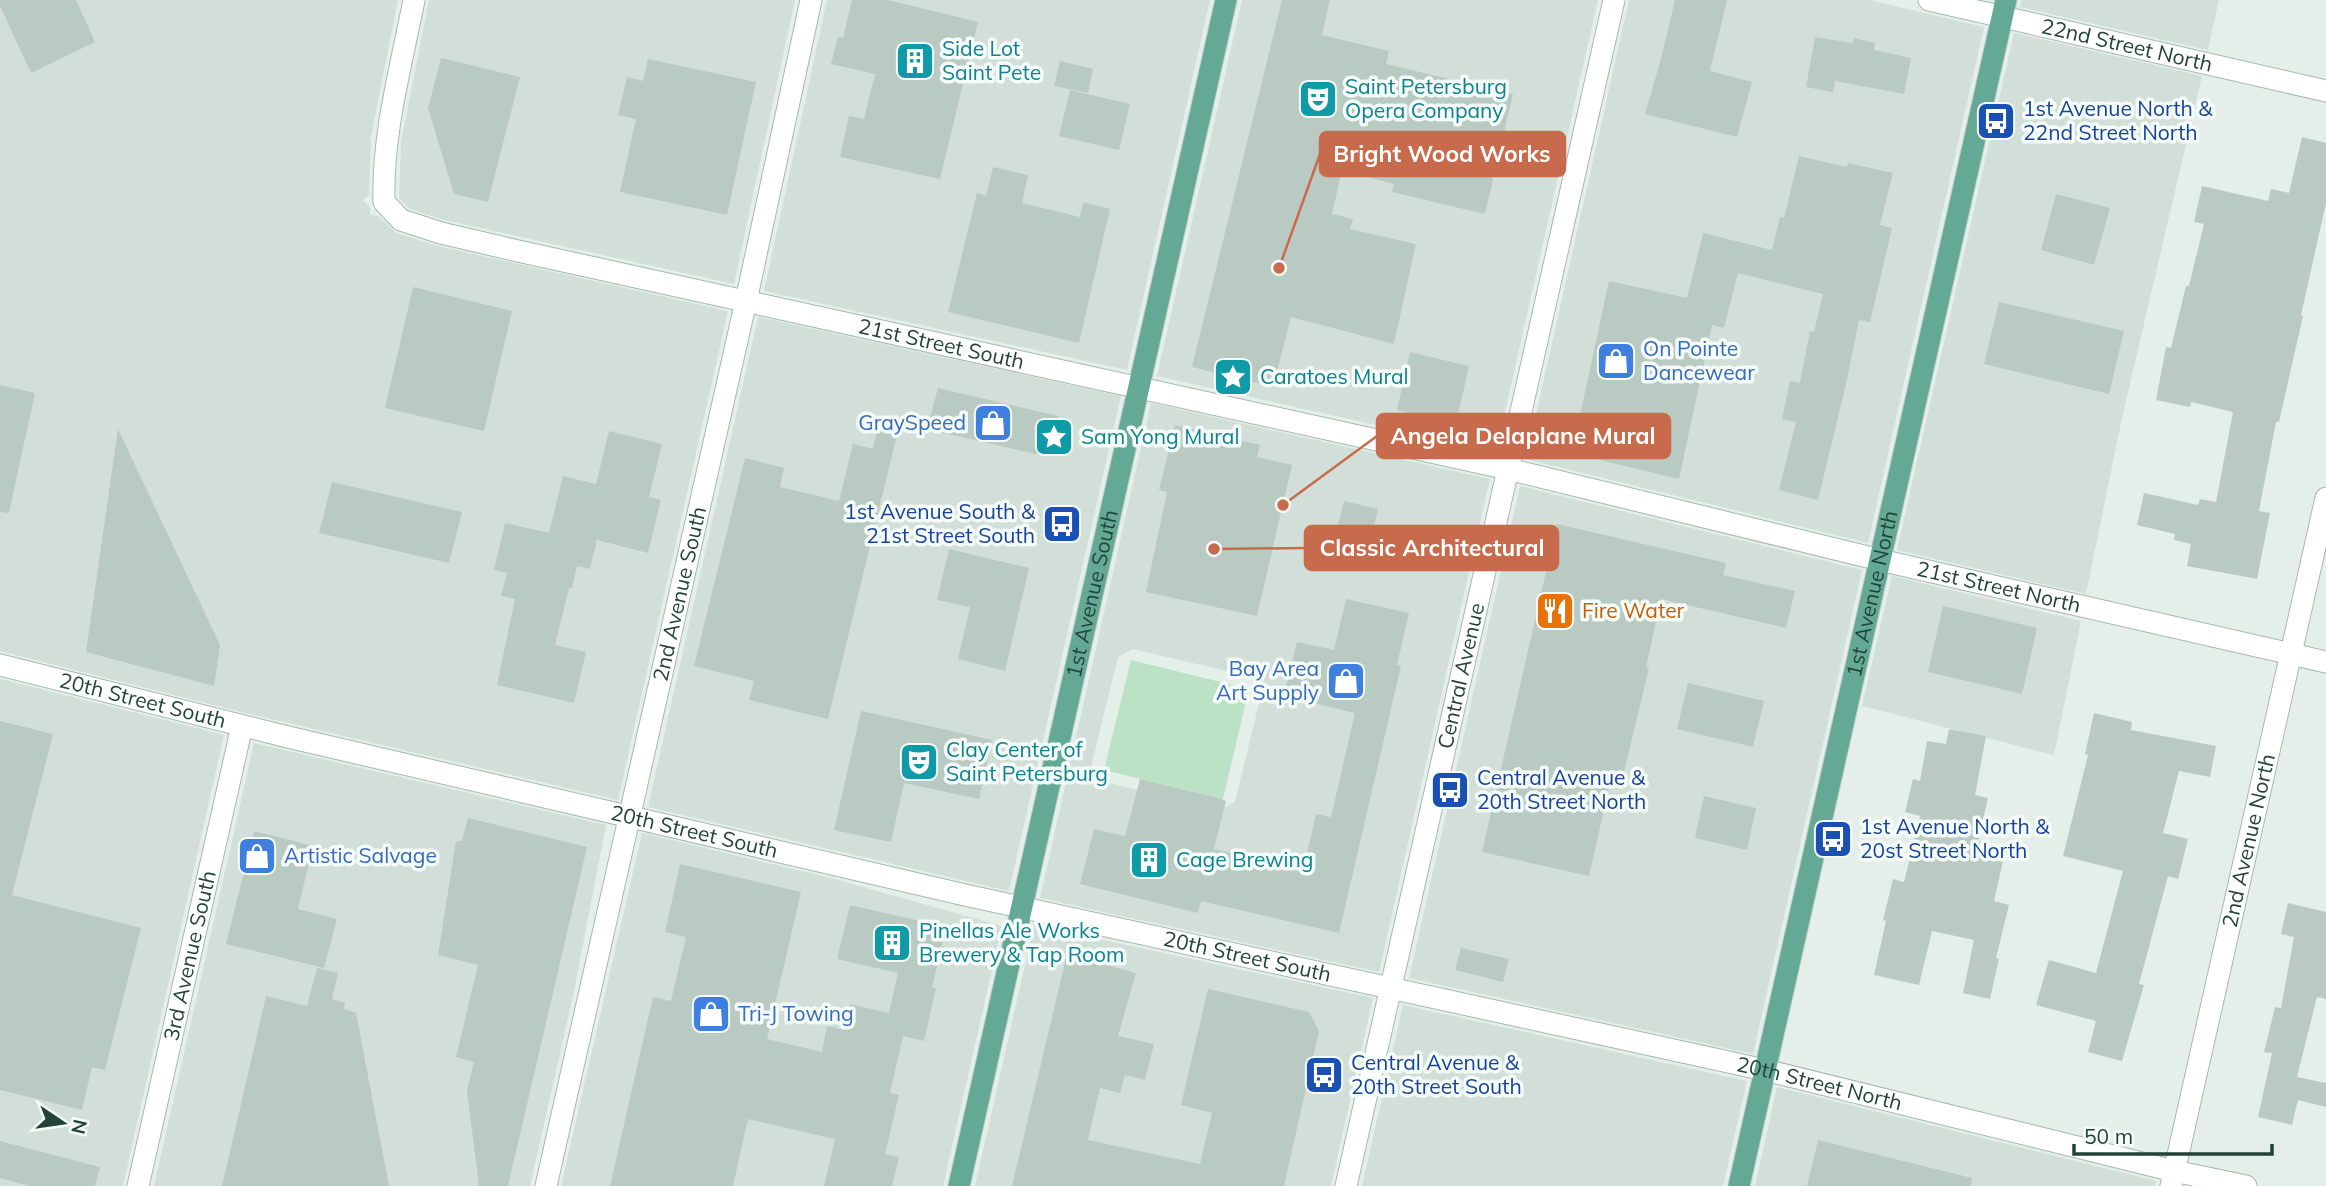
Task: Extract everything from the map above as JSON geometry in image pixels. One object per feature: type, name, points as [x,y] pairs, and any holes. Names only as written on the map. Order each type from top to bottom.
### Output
[{"type":"main road","name":"1st Avenue South","points":[[959,1186],[1226,0]]},
{"type":"main road","name":"1st Avenue North","points":[[1739,1186],[2004,8]]},
{"type":"street","name":"21st Street South","points":[[414,0],[386,140],[384,202],[401,220],[441,233],[1508,469]]},
{"type":"street","name":"2nd Avenue South","points":[[546,1186],[746,301],[811,0]]},
{"type":"street","name":"Central Avenue","points":[[1346,1186],[1614,0]]},
{"type":"street","name":"22nd Street North","points":[[1929,0],[2004,8],[2326,91]]},
{"type":"street","name":"21st Street North","points":[[1508,469],[1880,560],[2326,662]]},
{"type":"street","name":"2nd Avenue North","points":[[2173,1178],[2326,498]]},
{"type":"street","name":"20th Street South","points":[[0,665],[242,726],[630,817],[1022,908],[1391,988]]},
{"type":"street","name":"3rd Avenue South","points":[[138,1186],[242,726]]},
{"type":"street","name":"20th Street North","points":[[1391,988],[1765,1070],[2173,1178],[2246,1186]]},
{"type":"shaded area","points":[[0,0],[398,0],[371,137],[369,195],[363,200],[370,207],[370,215],[378,216],[396,233],[438,246],[728,311],[618,800],[245,713],[0,651]]},
{"type":"shaded area","points":[[429,0],[795,0],[734,284],[444,220],[410,209],[399,198],[401,142]]},
{"type":"shaded area","points":[[827,0],[1210,0],[1127,370],[764,291]]},
{"type":"shaded area","points":[[1242,0],[1598,0],[1496,452],[1157,376]]},
{"type":"shaded area","points":[[1629,0],[1869,0],[1984,27],[1868,543],[1526,459]]},
{"type":"shaded area","points":[[2022,0],[2219,0],[2208,50],[2020,7]]},
{"type":"shaded area","points":[[2014,33],[2202,76],[2122,418],[2086,594],[1897,550]]},
{"type":"shaded area","points":[[758,317],[1121,396],[1009,891],[648,807]]},
{"type":"shaded area","points":[[1151,403],[1490,479],[1379,972],[1040,898]],"holes":[[[1133,649],[1252,677],[1262,691],[1235,802],[1219,810],[1101,781],[1091,767],[1118,657]]]},
{"type":"shaded area","points":[[1520,486],[1862,570],[1753,1054],[1409,978]]},
{"type":"shaded area","points":[[1892,576],[2081,621],[2054,755],[1862,706]]},
{"type":"shaded area","points":[[0,679],[224,735],[123,1186],[0,1186]]},
{"type":"shaded area","points":[[254,743],[606,825],[573,996],[530,1186],[154,1186]]},
{"type":"shaded area","points":[[642,833],[831,878],[1002,926],[943,1186],[561,1186]]},
{"type":"shaded area","points":[[1034,925],[1373,998],[1331,1186],[975,1186]]},
{"type":"shaded area","points":[[1403,1005],[1747,1081],[1723,1186],[1362,1186]]},
{"type":"shaded area","points":[[1777,1087],[2156,1181],[2155,1186],[1755,1186]]},
{"type":"green space","points":[[1131,660],[1249,689],[1223,799],[1104,770]]},
{"type":"building","points":[[0,0],[76,0],[95,42],[31,73],[0,6]]},
{"type":"building","name":"Side Lot Saint Pete","points":[[852,0],[888,0],[978,22],[940,179],[840,157],[849,116],[864,119],[875,74],[831,64],[838,37],[843,38]]},
{"type":"building","points":[[1282,0],[1330,0],[1322,35],[1389,51],[1386,64],[1513,94],[1485,214],[1392,192],[1394,184],[1342,170],[1332,214],[1353,219],[1350,229],[1416,244],[1394,344],[1291,317],[1273,387],[1192,367]]},
{"type":"building","points":[[1675,0],[1727,0],[1710,71],[1752,82],[1737,137],[1645,114]]},
{"type":"building","points":[[1815,37],[1853,43],[1854,38],[1875,43],[1874,50],[1911,58],[1904,94],[1835,81],[1833,92],[1806,87]]},
{"type":"building","points":[[441,58],[520,77],[488,202],[454,194],[428,108]]},
{"type":"building","points":[[648,59],[756,82],[727,215],[620,192],[636,119],[618,115],[627,77],[643,81]]},
{"type":"building","points":[[1060,61],[1093,69],[1088,93],[1054,86]]},
{"type":"building","points":[[1070,90],[1130,104],[1119,150],[1059,136]]},
{"type":"building","points":[[2302,137],[2326,143],[2326,203],[2279,422],[2276,422],[2259,511],[2270,513],[2257,579],[2187,566],[2191,544],[2174,540],[2175,534],[2137,525],[2144,493],[2198,505],[2200,499],[2216,502],[2233,412],[2191,402],[2190,407],[2156,400],[2166,347],[2171,348],[2204,224],[2194,222],[2202,186],[2268,201],[2271,189],[2289,193]]},
{"type":"building","points":[[1799,156],[1847,167],[1848,163],[1893,173],[1880,225],[1892,228],[1870,322],[1859,320],[1818,500],[1779,490],[1796,422],[1782,419],[1790,381],[1800,383],[1810,331],[1814,332],[1823,294],[1738,273],[1724,328],[1712,325],[1679,479],[1579,455],[1574,443],[1609,281],[1687,298],[1703,233],[1772,250],[1780,217],[1784,218]]},
{"type":"building","points":[[993,167],[1028,175],[1022,203],[1080,217],[1083,202],[1110,209],[1079,343],[948,312],[977,193],[986,196]]},
{"type":"building","points":[[2056,194],[2110,208],[2094,265],[2041,250]]},
{"type":"building","points":[[413,287],[512,311],[484,431],[385,408]]},
{"type":"building","points":[[1999,302],[2124,331],[2109,394],[1984,364]]},
{"type":"building","points":[[1410,352],[1469,366],[1456,424],[1397,410]]},
{"type":"building","points":[[0,385],[35,393],[9,513],[0,512]]},
{"type":"building","name":"GraySpeed","points":[[938,388],[1058,416],[1049,457],[927,429]]},
{"type":"building","points":[[1175,425],[1260,445],[1257,457],[1292,465],[1257,616],[1146,592],[1167,492],[1159,490]]},
{"type":"building","points":[[118,429],[220,645],[214,686],[86,652]]},
{"type":"building","points":[[877,430],[897,435],[828,719],[749,700],[754,681],[694,666],[745,458],[784,468],[780,487],[839,501],[853,444],[873,449]]},
{"type":"building","points":[[609,431],[662,444],[649,497],[661,500],[648,553],[597,540],[590,569],[577,566],[555,645],[586,652],[574,703],[497,685],[515,599],[501,596],[507,573],[494,570],[505,523],[549,533],[563,476],[596,484]]},
{"type":"building","points":[[332,482],[462,512],[449,563],[319,533]]},
{"type":"building","points":[[1344,501],[1378,509],[1371,540],[1336,533]]},
{"type":"building","points":[[1557,524],[1726,563],[1723,575],[1795,591],[1786,628],[1661,599],[1646,667],[1649,668],[1624,772],[1613,770],[1589,876],[1482,852]]},
{"type":"building","points":[[949,549],[1029,568],[1005,671],[958,659],[970,607],[937,600]]},
{"type":"building","points":[[1346,599],[1409,613],[1397,665],[1401,666],[1339,933],[1201,901],[1198,913],[1080,884],[1094,829],[1125,836],[1140,779],[1226,801],[1214,849],[1303,870],[1316,814],[1331,817],[1355,713],[1284,696],[1297,642],[1334,650]]},
{"type":"building","points":[[1943,606],[2037,628],[2022,694],[1928,672]]},
{"type":"building","points":[[1688,683],[1764,701],[1753,747],[1677,729]]},
{"type":"building","name":"Clay Center of Saint Petersburg","points":[[861,711],[992,740],[979,799],[904,783],[891,842],[834,830]]},
{"type":"building","points":[[2094,713],[2132,722],[2131,730],[2216,746],[2210,777],[2179,771],[2163,833],[2188,839],[2178,879],[2168,876],[2139,984],[2144,985],[2122,1061],[2088,1052],[2096,1021],[2036,1005],[2049,960],[2096,973],[2123,871],[2063,856],[2088,755],[2085,754]]},
{"type":"building","points":[[0,721],[53,734],[12,895],[141,928],[105,1070],[92,1067],[82,1110],[0,1090]]},
{"type":"building","points":[[1949,729],[1986,736],[1975,795],[1988,798],[1978,841],[2006,848],[1994,901],[2009,905],[1996,958],[1999,959],[1990,999],[1963,993],[1974,940],[1932,931],[1919,985],[1874,975],[1893,879],[1904,882],[1920,816],[1905,812],[1913,779],[1920,781],[1927,741],[1946,744]]},
{"type":"building","points":[[1704,796],[1756,808],[1747,850],[1695,838]]},
{"type":"building","points":[[468,818],[587,847],[508,1186],[479,1186],[467,1091],[474,1062],[456,1057],[478,965],[438,955],[456,841],[462,841]]},
{"type":"building","points":[[254,831],[313,846],[298,909],[337,919],[324,968],[226,944]]},
{"type":"building","points":[[680,864],[801,892],[767,1039],[822,1052],[827,1026],[844,1030],[850,1004],[889,1013],[898,973],[837,959],[850,905],[946,927],[932,988],[936,988],[924,1041],[903,1036],[890,1093],[899,1095],[885,1154],[899,1157],[892,1186],[824,1186],[835,1139],[748,1119],[733,1186],[610,1186],[653,997],[671,1001],[686,937],[665,932]]},
{"type":"building","points":[[2288,903],[2326,912],[2326,999],[2317,997],[2297,1077],[2326,1083],[2326,1107],[2298,1100],[2292,1125],[2258,1117],[2272,1053],[2264,1052],[2275,1007],[2281,1008],[2294,937],[2281,934]]},
{"type":"building","points":[[1461,948],[1509,959],[1503,982],[1455,970]]},
{"type":"building","points":[[1067,954],[1136,973],[1118,1036],[1154,1044],[1145,1080],[1125,1075],[1120,1093],[1100,1088],[1088,1140],[1200,1164],[1212,1113],[1181,1105],[1208,989],[1309,1012],[1319,1031],[1284,1186],[1012,1186]]},
{"type":"building","points":[[317,968],[338,973],[332,999],[345,1003],[344,1009],[356,1013],[389,1186],[222,1186],[266,996],[307,1006]]},
{"type":"building","points":[[1818,1140],[1972,1178],[1971,1186],[1807,1186]]},
{"type":"building","points":[[0,1141],[100,1167],[95,1186],[30,1186],[0,1178]]},
{"type":"place","name":"Side Lot Saint Pete","points":[[915,61]]},
{"type":"place","name":"Saint Petersburg Opera Company","points":[[1318,99]]},
{"type":"place","name":"1st Avenue North & 22nd Street North","points":[[1996,121]]},
{"type":"place","name":"Bright Wood Works","points":[[1279,268]]},
{"type":"place","name":"On Pointe Dancewear","points":[[1616,361]]},
{"type":"place","name":"Caratoes Mural","points":[[1233,377]]},
{"type":"place","name":"GraySpeed","points":[[993,423]]},
{"type":"place","name":"Sam Yong Mural","points":[[1054,437]]},
{"type":"place","name":"Angela Delaplane Mural","points":[[1283,505]]},
{"type":"place","name":"1st Avenue South & 21st Street South","points":[[1062,524]]},
{"type":"place","name":"Classic Architectural","points":[[1214,549]]},
{"type":"place","name":"Fire Water","points":[[1555,611]]},
{"type":"place","name":"Bay Area Art Supply","points":[[1346,681]]},
{"type":"place","name":"Clay Center of Saint Petersburg","points":[[919,762]]},
{"type":"place","name":"Central Avenue & 20th Street North","points":[[1450,790]]},
{"type":"place","name":"1st Avenue North & 20st Street North","points":[[1833,839]]},
{"type":"place","name":"Artistic Salvage","points":[[257,856]]},
{"type":"place","name":"Cage Brewing","points":[[1149,860]]},
{"type":"place","name":"Pinellas Ale Works Brewery & Tap Room","points":[[892,943]]},
{"type":"place","name":"Tri-J Towing","points":[[711,1014]]},
{"type":"place","name":"Central Avenue & 20th Street South","points":[[1324,1075]]}]
